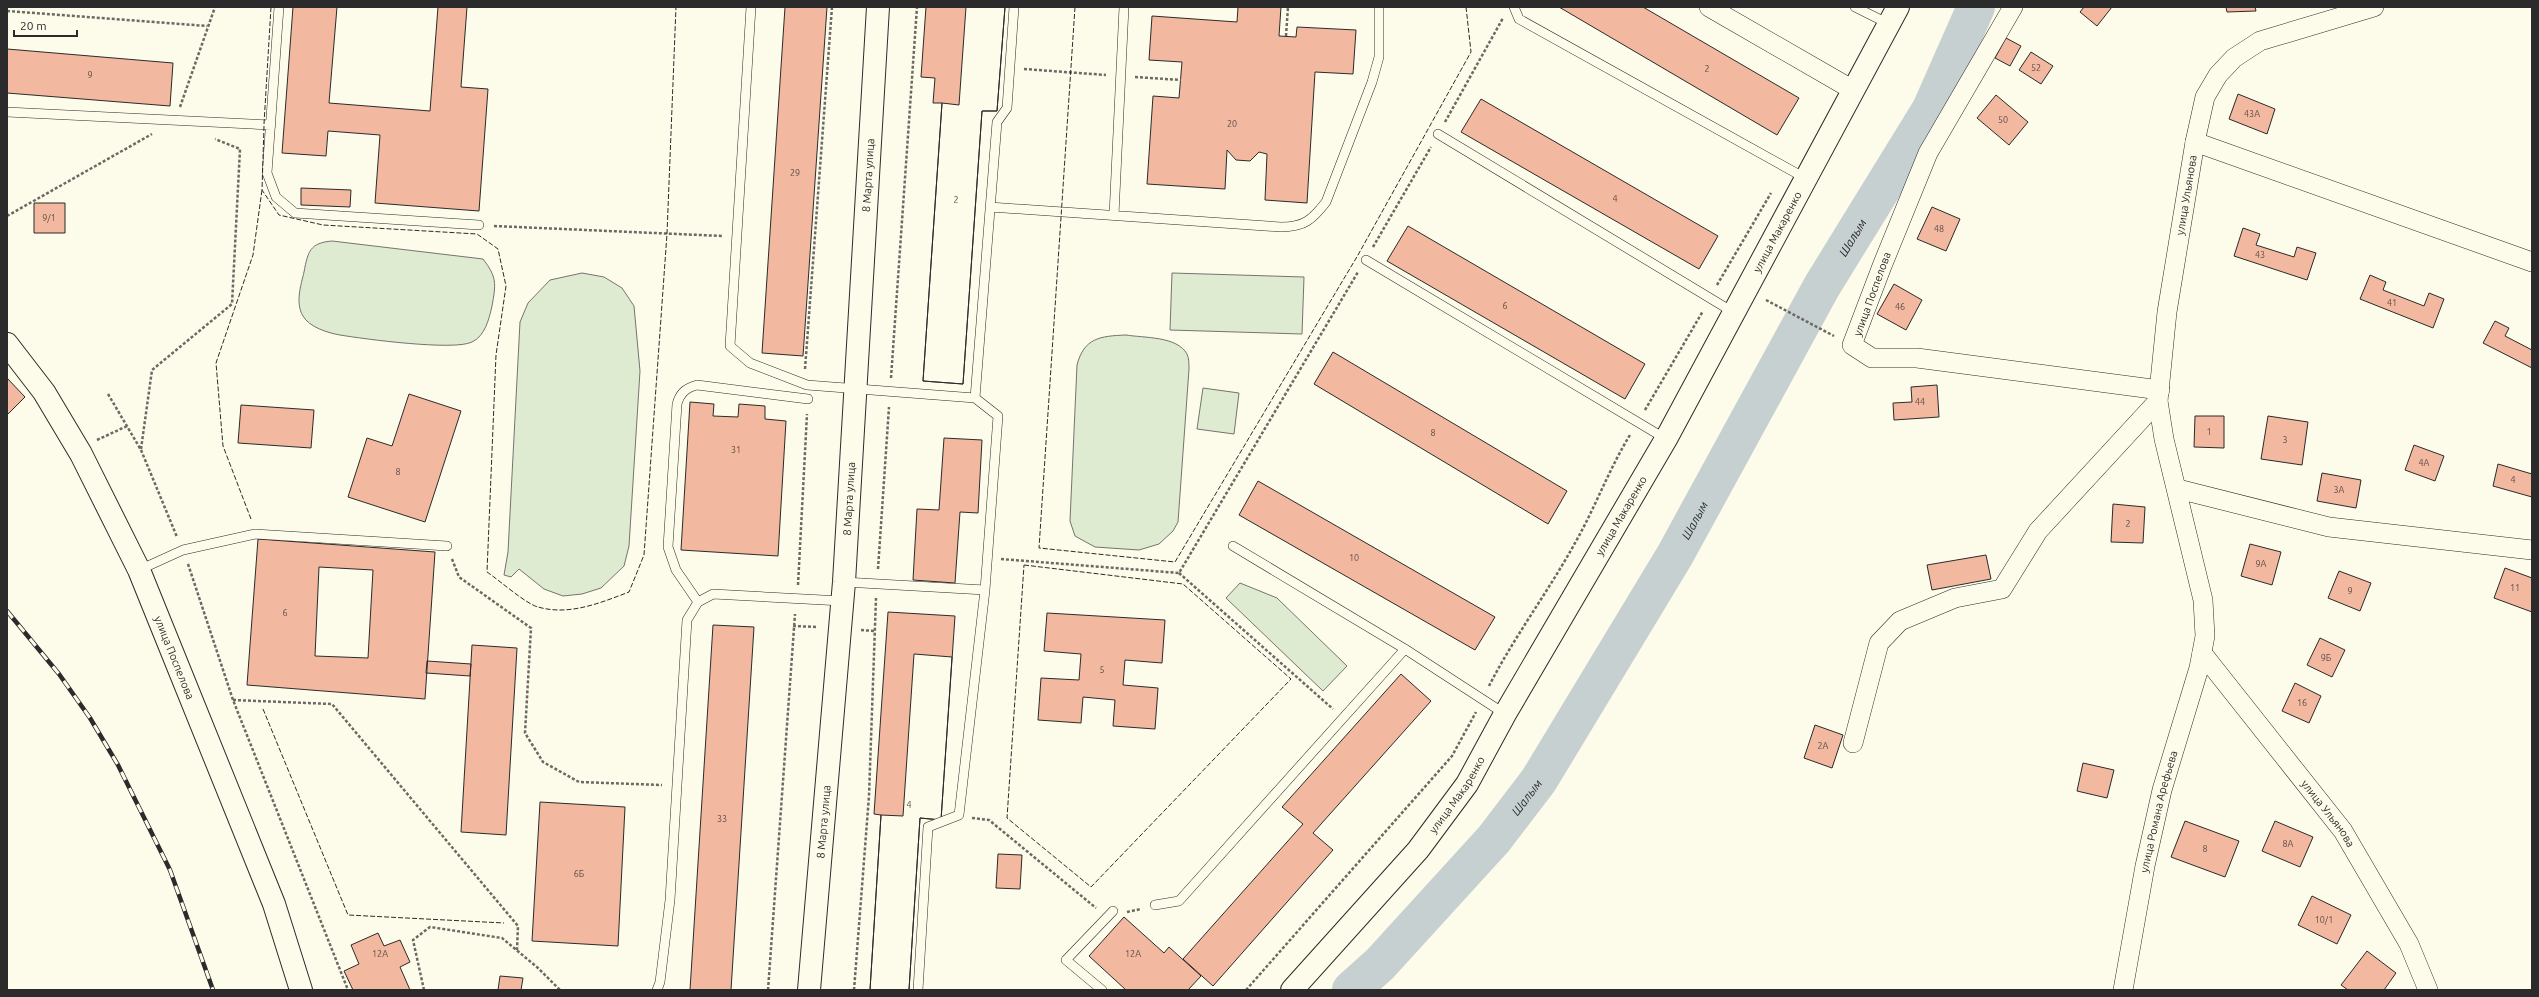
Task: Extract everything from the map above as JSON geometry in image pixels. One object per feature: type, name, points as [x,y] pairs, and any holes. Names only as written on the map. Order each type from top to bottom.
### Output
[{"type":"street","name":"8 Марта улица","points":[[809,990],[843,591],[857,390],[878,7]]},
{"type":"street","points":[[1710,7],[1853,90]]},
{"type":"street","name":"улица Поспелова","points":[[2013,7],[1928,153],[1882,266],[1852,346],[1872,358],[1917,358],[2159,396]]},
{"type":"street","name":"улица Ульянова","points":[[2374,7],[2260,41],[2234,58],[2218,75],[2205,97],[2195,142],[2167,312],[2159,396],[2164,439],[2178,489],[2203,600],[2203,645],[2343,831],[2409,944],[2428,990]]},
{"type":"street","name":"улица Макаренко","points":[[1292,990],[1418,850],[1467,784],[1504,714],[1666,439],[1893,16]]},
{"type":"street","points":[[2195,142],[2532,262]]},
{"type":"street","name":"улица Поспелова","points":[[7,344],[44,392],[81,454],[139,570],[274,904],[301,990]]},
{"type":"street","points":[[1853,743],[1878,643],[1900,621],[1955,598],[2002,589],[2038,531],[2159,396]]},
{"type":"street","points":[[2178,489],[2329,528],[2532,550]]},
{"type":"street","name":"улица Романа Арефьева","points":[[2123,990],[2145,866],[2162,790],[2203,645]]},
{"type":"lane","points":[[279,7],[267,173],[276,197],[295,213],[479,225]]},
{"type":"lane","points":[[751,7],[730,346],[750,363],[808,385],[975,398],[998,416],[985,590],[959,815],[928,827],[918,990]]},
{"type":"lane","points":[[975,398],[996,122],[1007,108],[1014,7]]},
{"type":"lane","points":[[1114,215],[1124,7]]},
{"type":"lane","points":[[990,207],[1281,228],[1296,227],[1314,218],[1326,202],[1372,82],[1379,57],[1378,7]]},
{"type":"lane","points":[[1514,7],[1519,19],[1805,178]]},
{"type":"lane","points":[[1855,7],[1893,16]]},
{"type":"lane","points":[[7,112],[175,122],[271,125]]},
{"type":"lane","points":[[1438,134],[1733,312]]},
{"type":"lane","points":[[1366,260],[1666,439]]},
{"type":"lane","points":[[698,602],[676,570],[668,547],[676,404],[679,396],[690,387],[697,385],[808,399]]},
{"type":"lane","points":[[139,570],[183,550],[255,534],[447,546]]},
{"type":"lane","points":[[1233,546],[1405,649],[1504,714]]},
{"type":"lane","points":[[657,990],[660,982],[670,900],[687,620],[698,602],[713,594],[797,597],[843,591],[877,584],[985,590]]},
{"type":"lane","points":[[1155,905],[1179,901],[1405,649]]},
{"type":"lane","points":[[1102,990],[1066,960],[1110,914]]},
{"type":"path","points":[[7,216],[175,122],[207,26],[215,7]]},
{"type":"path","points":[[808,385],[805,369],[832,7]]},
{"type":"path","points":[[854,990],[869,796],[877,584],[917,7]]},
{"type":"path","points":[[1286,36],[1288,7]]},
{"type":"path","points":[[7,11],[207,26]]},
{"type":"path","points":[[1179,573],[1366,260],[1505,14]]},
{"type":"path","points":[[1010,68],[1181,80]]},
{"type":"path","points":[[140,450],[152,370],[232,304],[240,149],[211,137]]},
{"type":"path","points":[[1246,990],[1452,756],[1501,663],[1527,624],[1575,544],[1601,494],[1621,449],[1754,220]]},
{"type":"path","points":[[479,225],[737,236]]},
{"type":"path","points":[[1768,302],[1852,346]]},
{"type":"path","points":[[108,394],[140,450],[183,550],[233,700],[348,990]]},
{"type":"path","points":[[768,990],[793,626],[797,597],[808,399]]},
{"type":"path","points":[[447,546],[459,577],[531,628],[525,733],[543,762],[579,782],[677,786]]},
{"type":"path","points":[[988,558],[1179,573],[1342,718]]},
{"type":"path","points":[[233,700],[332,704],[518,926],[517,950]]},
{"type":"path","points":[[959,815],[988,820],[1110,914],[1127,912],[1155,905]]},
{"type":"path","points":[[424,990],[413,940],[430,927],[502,938],[560,990]]},
{"type":"green space","points":[[332,241],[483,259],[491,271],[495,286],[488,322],[480,336],[472,342],[462,344],[429,345],[340,335],[330,333],[314,326],[306,320],[301,311],[299,305],[300,288],[311,249],[319,244]]},
{"type":"green space","points":[[582,273],[604,277],[622,288],[634,306],[640,371],[629,546],[624,566],[601,588],[582,594],[563,596],[544,589],[519,569],[511,577],[504,575],[508,552],[520,322],[528,303],[550,280]]},
{"type":"green space","points":[[1172,273],[1304,277],[1302,334],[1170,330]]},
{"type":"green space","points":[[1126,335],[1160,339],[1176,344],[1187,354],[1189,364],[1178,522],[1173,531],[1159,544],[1139,550],[1095,547],[1075,536],[1070,521],[1077,365],[1084,349],[1094,340],[1108,336]]},
{"type":"green space","points":[[1203,388],[1239,393],[1234,434],[1197,429]]},
{"type":"green space","points":[[1240,583],[1277,598],[1347,666],[1323,691],[1226,598]]},
{"type":"building","points":[[293,7],[337,7],[329,103],[430,111],[438,7],[467,7],[461,87],[488,89],[479,211],[375,203],[380,135],[328,131],[326,156],[282,153]]},
{"type":"building","points":[[785,7],[827,7],[803,356],[762,353]]},
{"type":"building","points":[[926,7],[1005,7],[997,111],[982,111],[963,384],[923,381],[942,103],[933,103],[935,78],[921,77]]},
{"type":"building","points":[[966,7],[1005,7],[997,111],[982,111],[963,384],[923,381],[942,103],[959,105]]},
{"type":"building","points":[[1238,7],[1281,7],[1279,36],[1296,37],[1297,27],[1356,30],[1353,74],[1315,72],[1307,203],[1265,200],[1267,154],[1259,152],[1250,161],[1236,160],[1227,150],[1225,189],[1147,184],[1153,96],[1179,98],[1182,62],[1149,60],[1152,16],[1237,22]]},
{"type":"building","points":[[1559,7],[1643,7],[1799,98],[1777,135]]},
{"type":"building","points":[[2084,7],[2112,7],[2097,26],[2080,12]]},
{"type":"building","points":[[2226,7],[2255,7],[2256,11],[2227,12]]},
{"type":"building","points":[[2006,38],[2021,46],[2010,66],[1995,58]]},
{"type":"building","points":[[7,49],[173,63],[170,106],[7,93]]},
{"type":"building","points":[[2031,52],[2053,66],[2041,84],[2019,70]]},
{"type":"building","points":[[2238,94],[2275,109],[2267,134],[2229,119]]},
{"type":"building","points":[[1996,95],[2028,122],[2009,145],[1977,118]]},
{"type":"building","points":[[1481,99],[1718,236],[1699,269],[1461,132]]},
{"type":"building","points":[[301,188],[351,190],[350,207],[301,205]]},
{"type":"building","points":[[34,203],[65,203],[65,233],[34,233]]},
{"type":"building","points":[[1932,207],[1960,219],[1946,251],[1917,239]]},
{"type":"building","points":[[1408,226],[1645,364],[1625,399],[1387,261]]},
{"type":"building","points":[[2243,228],[2260,234],[2256,245],[2294,257],[2297,247],[2316,253],[2307,280],[2234,256]]},
{"type":"building","points":[[2370,275],[2386,282],[2383,290],[2424,306],[2429,293],[2444,299],[2433,328],[2360,299]]},
{"type":"building","points":[[1894,284],[1922,300],[1906,330],[1877,314]]},
{"type":"building","points":[[2495,321],[2509,328],[2505,336],[2532,350],[2532,368],[2483,343]]},
{"type":"building","points":[[1333,352],[1567,491],[1548,524],[1314,384]]},
{"type":"building","points":[[7,378],[25,397],[8,414],[7,413]]},
{"type":"building","points":[[1937,385],[1939,417],[1894,420],[1893,403],[1912,402],[1911,387]]},
{"type":"building","points":[[409,394],[461,411],[425,522],[348,497],[367,438],[392,446]]},
{"type":"building","points":[[690,402],[714,404],[713,416],[738,417],[739,404],[765,406],[765,419],[786,421],[778,556],[681,550]]},
{"type":"building","points":[[241,405],[314,410],[311,448],[238,443]]},
{"type":"building","points":[[2195,416],[2224,416],[2224,448],[2194,447]]},
{"type":"building","points":[[2268,416],[2308,422],[2302,465],[2261,459]]},
{"type":"building","points":[[944,438],[982,440],[978,513],[960,512],[955,583],[913,580],[917,509],[939,510]]},
{"type":"building","points":[[2414,445],[2444,456],[2435,481],[2405,470]]},
{"type":"building","points":[[2498,464],[2532,474],[2532,497],[2493,486]]},
{"type":"building","points":[[2322,473],[2361,480],[2356,508],[2317,501]]},
{"type":"building","points":[[1258,481],[1495,617],[1475,650],[1239,515]]},
{"type":"building","points":[[2113,504],[2145,507],[2143,543],[2111,542]]},
{"type":"building","points":[[258,539],[435,552],[425,699],[247,685]],"holes":[[[319,567],[373,570],[368,658],[315,656]]]},
{"type":"building","points":[[2250,544],[2281,552],[2272,585],[2241,576]]},
{"type":"building","points":[[1986,555],[1991,579],[1932,590],[1927,565]]},
{"type":"building","points":[[2505,568],[2532,578],[2532,612],[2494,598]]},
{"type":"building","points":[[2339,571],[2371,583],[2360,611],[2328,598]]},
{"type":"building","points":[[888,612],[955,616],[941,820],[920,818],[909,990],[870,990],[881,815],[874,814]]},
{"type":"building","points":[[1047,613],[1165,620],[1162,663],[1125,660],[1123,685],[1158,688],[1155,729],[1113,726],[1115,700],[1083,697],[1081,723],[1038,720],[1041,678],[1079,680],[1081,654],[1044,651]]},
{"type":"building","points":[[713,625],[754,627],[731,990],[690,990]]},
{"type":"building","points":[[2320,638],[2345,650],[2332,677],[2307,665]]},
{"type":"building","points":[[472,645],[517,648],[506,835],[461,832]]},
{"type":"building","points":[[914,654],[952,657],[941,820],[920,818],[909,990],[870,990],[881,815],[903,816]]},
{"type":"building","points":[[427,661],[471,664],[470,676],[426,673]]},
{"type":"building","points":[[1401,674],[1431,701],[1313,833],[1333,850],[1213,986],[1183,959],[1303,824],[1282,807]]},
{"type":"building","points":[[2295,683],[2321,696],[2309,723],[2282,711]]},
{"type":"building","points":[[1815,725],[1843,735],[1832,768],[1804,758]]},
{"type":"building","points":[[2083,763],[2114,770],[2107,798],[2077,791]]},
{"type":"building","points":[[540,802],[625,807],[618,946],[532,941]]},
{"type":"building","points":[[2185,821],[2239,841],[2225,877],[2171,857]]},
{"type":"building","points":[[2275,821],[2313,837],[2300,867],[2262,851]]},
{"type":"building","points":[[998,854],[1022,855],[1020,889],[996,888]]},
{"type":"building","points":[[2312,896],[2351,915],[2337,944],[2298,925]]},
{"type":"building","points":[[1124,917],[1164,953],[1169,947],[1201,976],[1188,990],[1126,990],[1089,956]]},
{"type":"building","points":[[378,933],[384,946],[400,940],[410,962],[400,967],[410,990],[353,990],[344,971],[359,964],[351,945]]},
{"type":"building","points":[[2367,951],[2396,973],[2384,990],[2348,990],[2341,985]]},
{"type":"building","points":[[500,976],[523,978],[521,990],[498,990]]},
{"type":"waterway","name":"Шалым","points":[[1351,990],[1380,964],[1494,839],[1539,780],[1675,555],[1822,286],[1931,109],[1976,7]]},
{"type":"railway","points":[[7,611],[59,674],[90,718],[118,765],[170,870],[213,990]]},
{"type":"fence","points":[[264,124],[271,7]]},
{"type":"fence","points":[[264,126],[262,190],[279,215],[323,225],[477,234],[498,249],[506,286],[496,355],[487,572],[520,597],[538,607],[561,610],[596,604],[629,592],[644,555],[667,234],[676,7]]},
{"type":"fence","points":[[1075,7],[1039,548],[1175,562],[1358,255],[1471,52],[1466,7]]},
{"type":"fence","points":[[251,519],[223,446],[216,363],[253,255],[262,190]]},
{"type":"fence","points":[[1024,565],[1183,584],[1291,679],[1091,887],[1007,818],[1024,565]]},
{"type":"fence","points":[[263,709],[348,915],[504,923]]}]
